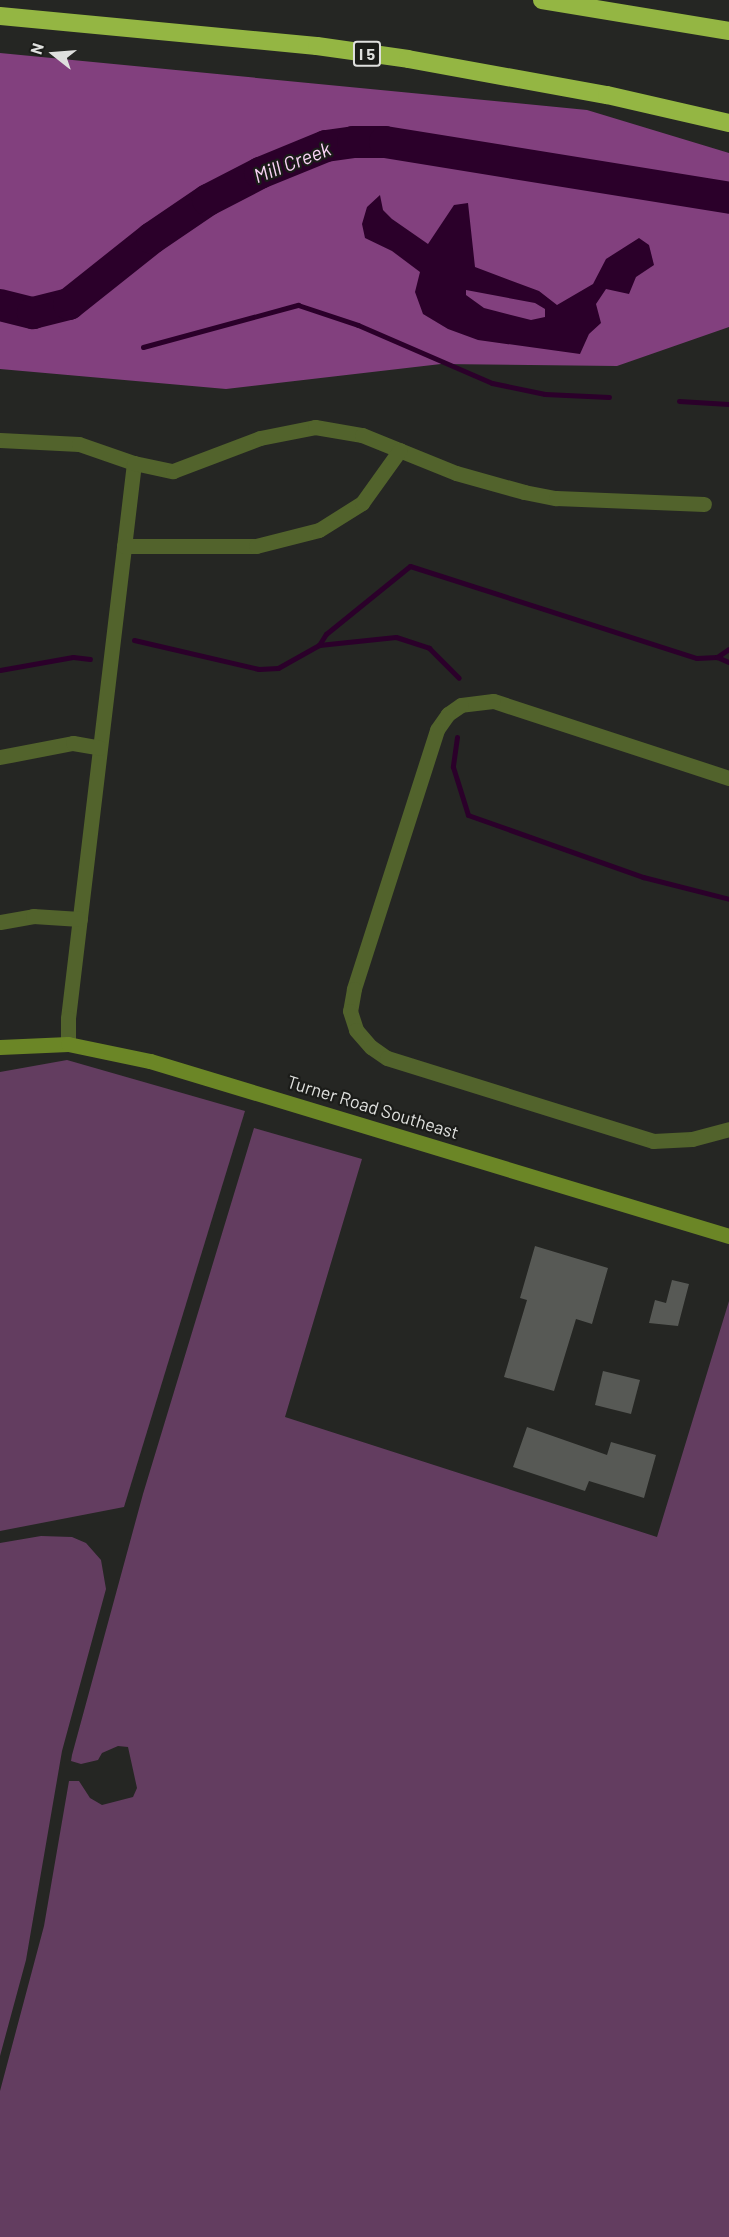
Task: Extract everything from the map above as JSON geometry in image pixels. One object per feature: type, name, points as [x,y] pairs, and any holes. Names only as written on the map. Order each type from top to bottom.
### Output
[{"type":"highway","points":[[542,0],[729,31]]},
{"type":"highway","name":"I 5","points":[[0,16],[317,46],[408,59],[607,95],[729,123]]},
{"type":"main road","name":"Turner Road Southeast","points":[[0,1047],[68,1044],[200,1075],[729,1236]]},
{"type":"street","points":[[0,440],[80,444],[134,464],[173,471],[260,438],[315,427],[362,435],[491,485],[556,498],[704,504]]},
{"type":"street","points":[[124,546],[256,546],[319,530],[362,503],[400,450]]},
{"type":"street","points":[[68,1044],[80,919],[134,464]]},
{"type":"street","points":[[729,778],[493,701],[461,705],[448,714],[437,730],[354,989],[350,1011],[356,1030],[371,1047],[387,1058],[653,1141],[692,1140],[729,1129]]},
{"type":"street","points":[[0,757],[73,743],[100,748]]},
{"type":"street","points":[[0,922],[33,916],[80,919]]},
{"type":"shaded area","points":[[0,53],[587,110],[729,153],[729,327],[617,366],[441,364],[226,389],[0,369]]},
{"type":"shaded area","points":[[380,195],[383,210],[428,244],[454,205],[468,203],[475,267],[539,291],[557,305],[593,284],[606,259],[639,238],[649,245],[654,265],[636,277],[629,294],[606,289],[596,304],[601,323],[589,334],[580,354],[478,340],[448,329],[423,314],[415,292],[420,272],[392,251],[365,238],[362,224],[367,207]],"holes":[[[466,290],[535,303],[545,309],[545,317],[531,320],[484,308],[466,295]]]},
{"type":"shaded area","points":[[67,1060],[245,1111],[124,1507],[0,1531],[0,1072]]},
{"type":"shaded area","points":[[254,1128],[362,1159],[285,1417],[657,1537],[729,1301],[729,2237],[0,2237],[0,2091],[44,1926],[69,1781],[79,1781],[90,1798],[102,1805],[133,1797],[137,1788],[128,1747],[118,1746],[102,1753],[98,1760],[81,1764],[71,1761],[72,1755],[143,1494]]},
{"type":"shaded area","points":[[41,1536],[72,1537],[86,1543],[101,1560],[106,1589],[62,1751],[26,1960],[0,2056],[0,1543]]},
{"type":"building","points":[[535,1246],[608,1268],[592,1324],[576,1319],[554,1391],[504,1377],[527,1300],[520,1298]]},
{"type":"building","points":[[672,1280],[689,1284],[678,1326],[649,1323],[655,1300],[666,1303]]},
{"type":"building","points":[[603,1371],[640,1380],[631,1414],[595,1405]]},
{"type":"building","points":[[527,1427],[607,1455],[611,1442],[656,1455],[644,1498],[589,1481],[585,1491],[513,1467]]},
{"type":"waterway","name":"Mill Creek","points":[[0,305],[33,313],[69,304],[152,238],[208,200],[260,173],[326,146],[353,142],[385,142],[729,198]]},
{"type":"waterway","points":[[143,347],[298,305],[358,325],[492,383],[545,394],[609,397]]},
{"type":"waterway","points":[[679,401],[729,404]]},
{"type":"waterway","points":[[319,645],[326,634],[410,566],[697,658],[717,657],[729,649]]},
{"type":"waterway","points":[[134,640],[259,669],[278,668],[319,645],[396,637],[429,648],[459,678]]},
{"type":"waterway","points":[[0,670],[73,657],[90,659]]},
{"type":"waterway","points":[[717,657],[729,662]]},
{"type":"waterway","points":[[457,737],[453,767],[468,815],[643,877],[729,899]]}]
